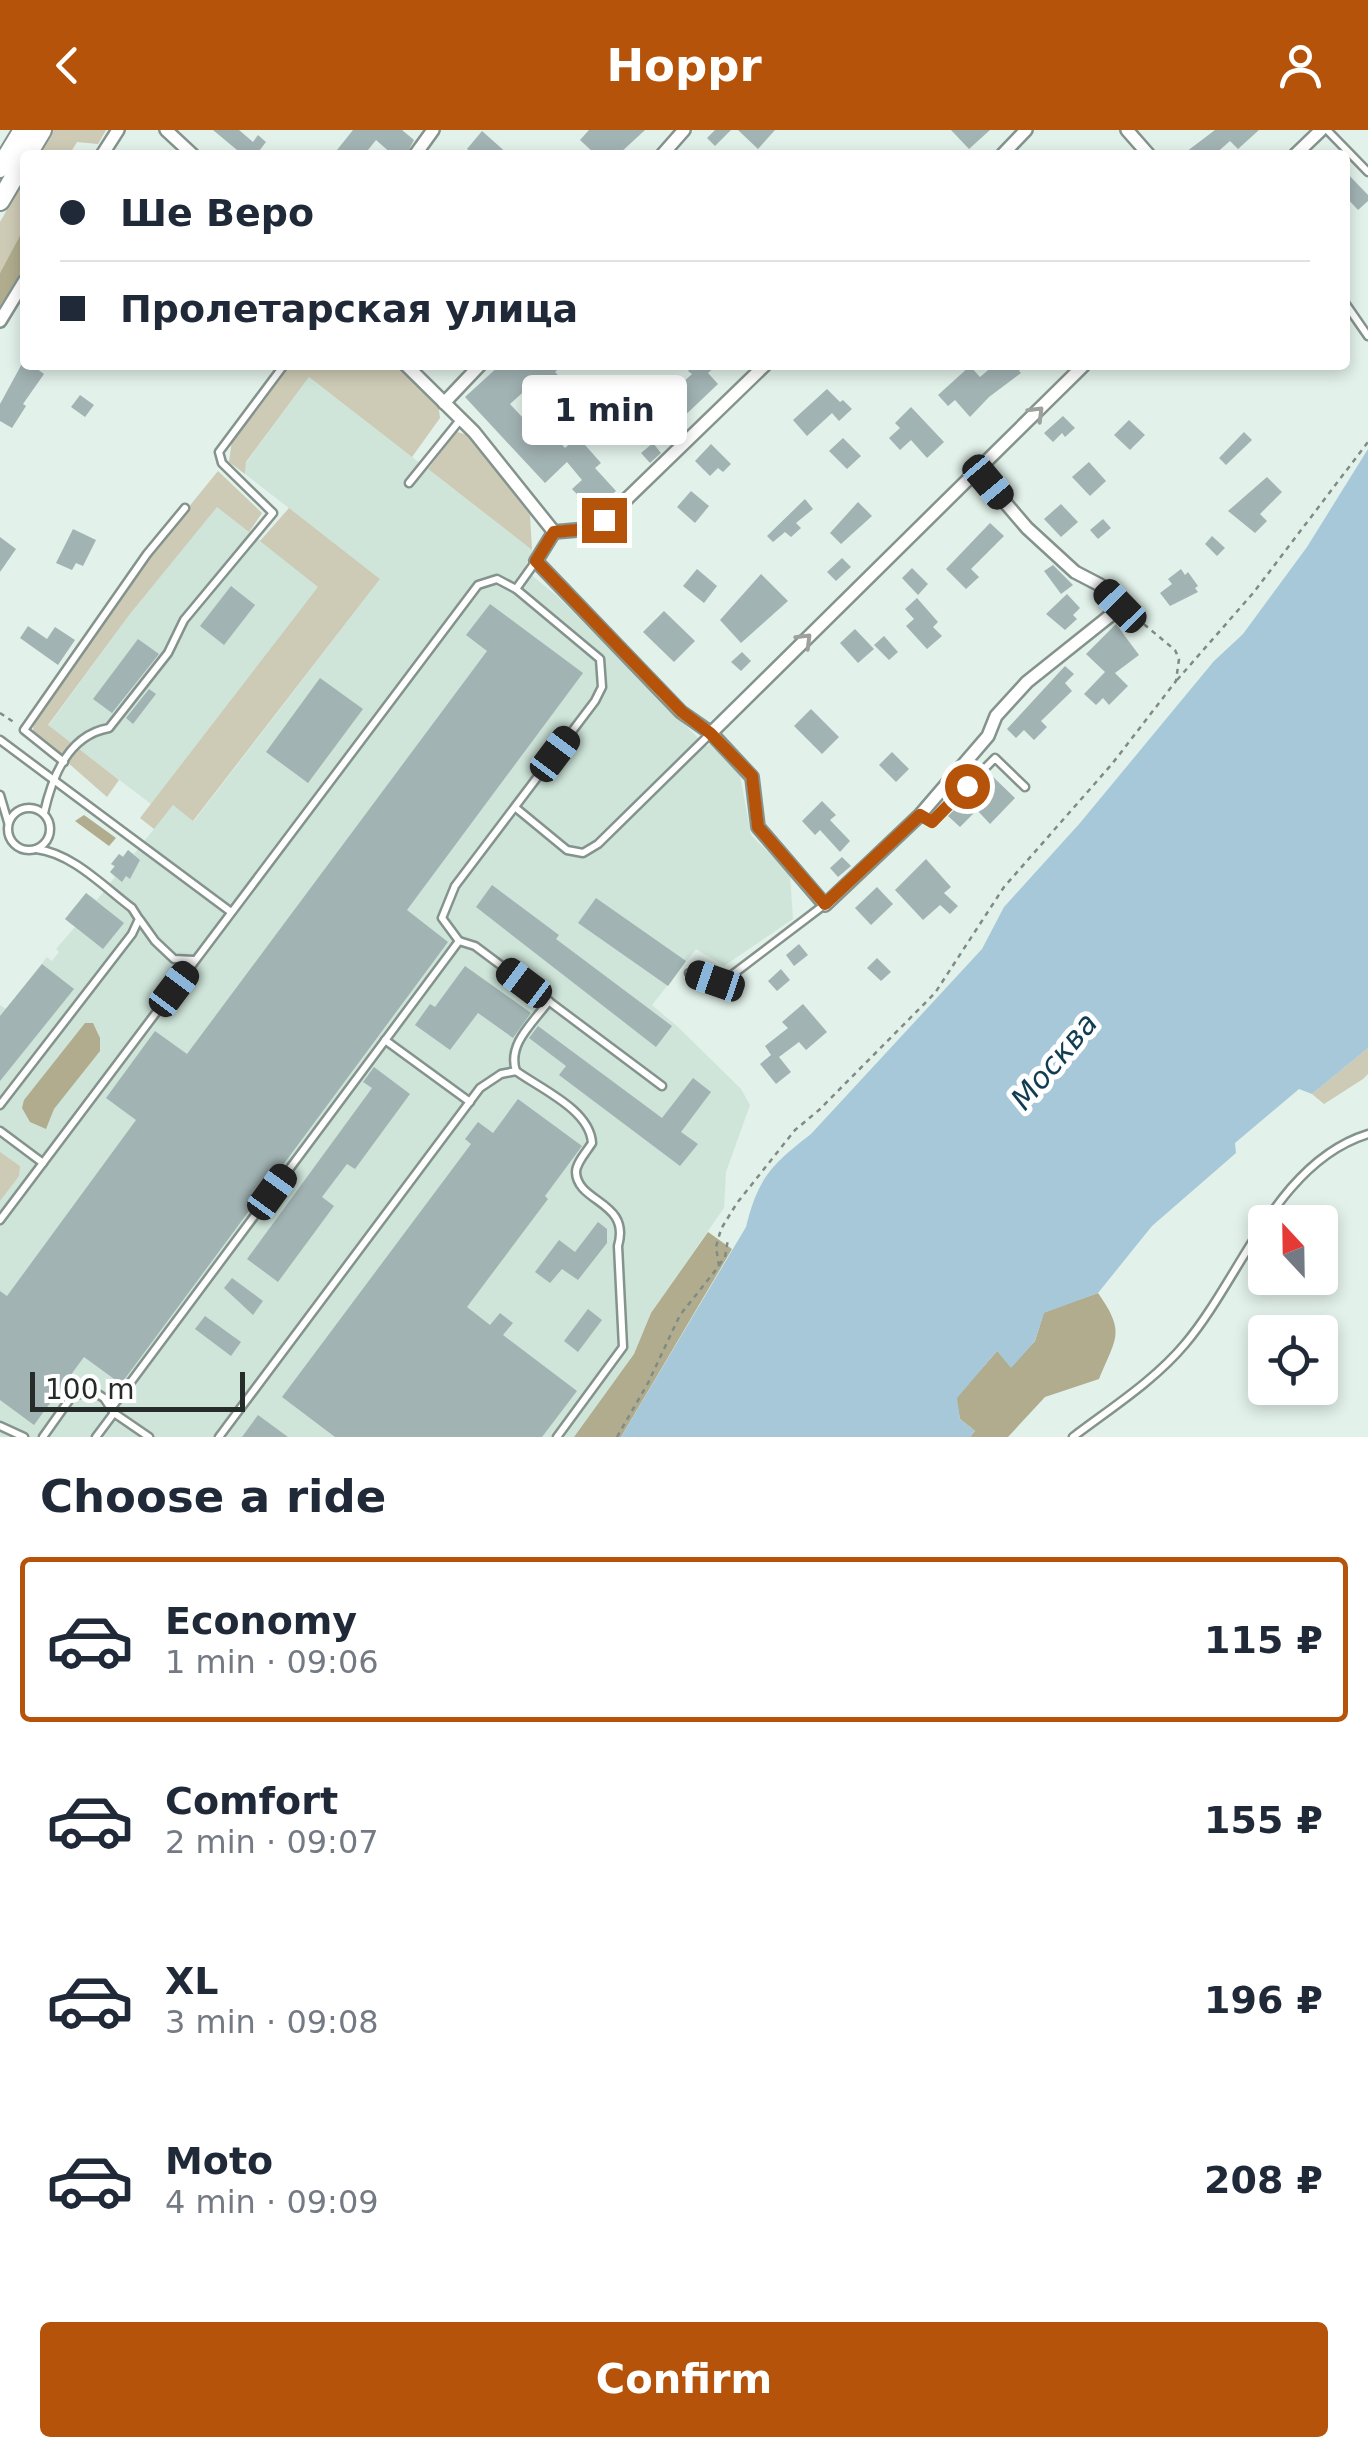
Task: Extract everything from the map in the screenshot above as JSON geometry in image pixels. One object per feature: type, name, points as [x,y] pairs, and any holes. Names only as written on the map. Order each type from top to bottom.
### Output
[{"type":"main road","points":[[0,168],[23,130]]},
{"type":"main road","points":[[0,201],[20,167]]},
{"type":"street","points":[[166,130],[188,150]]},
{"type":"street","points":[[419,150],[434,130]]},
{"type":"street","points":[[666,150],[684,130]]},
{"type":"street","points":[[1007,150],[1026,130]]},
{"type":"street","points":[[1127,130],[1145,150]]},
{"type":"street","points":[[1301,150],[1324,130]]},
{"type":"street","points":[[0,321],[20,288]]},
{"type":"street","points":[[411,370],[474,432],[554,532]]},
{"type":"street","points":[[444,403],[475,370]]},
{"type":"street","points":[[554,532],[588,529],[604,520],[760,370]]},
{"type":"street","points":[[710,733],[1079,370]]},
{"type":"street","points":[[554,532],[536,561],[682,712],[710,733],[752,776],[758,827],[825,904],[920,815],[988,736],[996,716],[1028,682],[1120,606],[1027,528],[979,472]]},
{"type":"lane","points":[[1324,130],[1345,150]]},
{"type":"lane","points":[[1350,310],[1368,336]]},
{"type":"lane","points":[[36,849],[43,846],[50,832],[44,813],[52,778],[88,732],[108,728],[168,653],[184,620],[273,513],[222,463],[220,452],[280,370]]},
{"type":"lane","points":[[409,483],[460,420]]},
{"type":"lane","points":[[64,762],[24,730],[147,554],[185,508]]},
{"type":"lane","points":[[516,589],[536,561]]},
{"type":"lane","points":[[0,1220],[478,585],[496,579],[516,589],[592,649],[600,658],[602,687],[596,701],[456,886],[442,918],[458,941],[475,946],[662,1086]]},
{"type":"lane","points":[[515,807],[567,850],[583,853],[598,844],[710,733]]},
{"type":"lane","points":[[0,740],[231,912]]},
{"type":"lane","points":[[920,815],[932,822],[995,758],[1025,787]]},
{"type":"lane","points":[[0,795],[12,842],[28,850],[49,850],[68,860],[132,908],[174,959],[196,960]]},
{"type":"lane","points":[[8,822],[21,809],[44,813]]},
{"type":"lane","points":[[690,972],[715,981],[732,976],[825,904]]},
{"type":"lane","points":[[0,1104],[132,934],[139,919]]},
{"type":"lane","points":[[96,1437],[458,941]]},
{"type":"lane","points":[[549,1002],[516,1045],[512,1058],[516,1072],[580,1116],[589,1127],[592,1144],[576,1167],[576,1176],[612,1212],[621,1234],[618,1246],[623,1346],[557,1437]]},
{"type":"lane","points":[[385,1040],[470,1102]]},
{"type":"lane","points":[[219,1437],[470,1102],[492,1079],[516,1072]]},
{"type":"lane","points":[[0,1131],[43,1164]]},
{"type":"lane","points":[[1072,1437],[1172,1359],[1283,1198],[1336,1148],[1368,1134]]},
{"type":"lane","points":[[43,1437],[72,1396],[92,1391],[149,1437]]},
{"type":"lane","points":[[0,1426],[6,1437]]},
{"type":"lane","points":[[0,1426],[24,1437]]},
{"type":"path","points":[[718,1266],[716,1248],[721,1229],[736,1202],[795,1130],[935,993],[1004,887],[1254,592],[1368,442]]},
{"type":"path","points":[[1120,606],[1175,650],[1179,659],[1176,681]]},
{"type":"path","points":[[0,712],[24,730]]},
{"type":"path","points":[[617,1437],[680,1315],[725,1256],[728,1240]]},
{"type":"shaded area","points":[[53,130],[106,130],[98,144],[77,142],[72,150],[42,150]]},
{"type":"shaded area","points":[[20,188],[20,235],[0,273],[0,222]]},
{"type":"shaded area","points":[[20,235],[20,273],[0,306],[0,273]]},
{"type":"shaded area","points":[[285,370],[406,370],[438,403],[440,418],[412,457],[309,377],[246,462],[245,474],[229,462],[232,440]]},
{"type":"shaded area","points":[[309,377],[532,550],[524,569],[557,596],[701,741],[707,746],[713,742],[739,770],[751,835],[790,874],[793,919],[724,966],[696,949],[652,1005],[741,1089],[750,1105],[726,1172],[724,1208],[651,1313],[634,1354],[574,1437],[0,1437],[0,1005],[6,1009],[47,957],[52,961],[59,952],[56,949],[75,927],[65,919],[86,893],[97,900],[115,877],[110,872],[114,867],[111,864],[119,854],[123,856],[128,850],[134,854],[173,805],[194,821],[380,579],[245,474],[246,463]]},
{"type":"shaded area","points":[[457,432],[468,435],[530,515],[532,550],[428,469]]},
{"type":"shaded area","points":[[218,471],[262,513],[249,532],[217,507],[130,614],[48,725],[119,780],[107,797],[33,732],[34,719],[148,557]]},
{"type":"shaded area","points":[[217,506],[319,587],[151,804],[48,726],[130,614]]},
{"type":"shaded area","points":[[289,508],[380,579],[193,821],[173,805],[154,829],[140,818],[318,587],[260,541]]},
{"type":"shaded area","points":[[84,815],[116,838],[109,846],[75,821]]},
{"type":"shaded area","points":[[85,1023],[93,1023],[100,1038],[100,1051],[54,1109],[46,1129],[30,1122],[22,1108],[24,1100]]},
{"type":"shaded area","points":[[1368,1048],[1368,1074],[1363,1079],[1324,1104],[1312,1094]]},
{"type":"shaded area","points":[[0,1152],[20,1166],[19,1176],[0,1201]]},
{"type":"shaded area","points":[[708,1232],[732,1249],[621,1437],[574,1437],[634,1354],[651,1313]]},
{"type":"shaded area","points":[[1098,1293],[1115,1327],[1099,1379],[1045,1397],[1008,1437],[970,1437],[975,1431],[960,1419],[956,1398],[998,1350],[1011,1367],[1035,1341],[1044,1312]]},
{"type":"water","name":"Москва","points":[[1368,449],[1368,1048],[1312,1094],[1299,1089],[1235,1143],[1236,1153],[1152,1226],[1098,1293],[1044,1313],[1035,1341],[1011,1368],[997,1351],[957,1398],[960,1419],[975,1431],[970,1437],[621,1437],[746,1227],[768,1174],[811,1134],[982,949],[1004,907],[1080,823],[1214,661],[1243,634],[1307,547]]},
{"type":"building","points":[[213,130],[239,130],[253,142],[258,135],[266,142],[260,150],[237,150]]},
{"type":"building","points":[[353,130],[402,130],[414,140],[409,150],[387,150],[376,140],[368,150],[337,150]]},
{"type":"building","points":[[589,130],[645,130],[623,150],[591,150],[580,140]]},
{"type":"building","points":[[715,130],[731,130],[715,146],[707,138]]},
{"type":"building","points":[[738,130],[775,130],[758,149]]},
{"type":"building","points":[[951,130],[990,130],[969,149]]},
{"type":"building","points":[[1215,130],[1259,130],[1238,149],[1230,141],[1220,150],[1189,150]]},
{"type":"building","points":[[482,131],[503,150],[468,150]]},
{"type":"building","points":[[1350,176],[1368,195],[1368,201],[1358,210],[1350,201]]},
{"type":"building","points":[[20,367],[44,374],[12,428],[0,421],[0,404]]},
{"type":"building","points":[[495,370],[557,370],[555,372],[567,385],[556,395],[539,378],[510,404],[537,433],[545,426],[565,448],[578,437],[601,463],[595,468],[616,491],[593,511],[572,489],[582,480],[567,462],[545,483],[465,397]]},
{"type":"building","points":[[711,370],[708,373],[718,384],[657,442],[639,422],[692,374],[688,371]]},
{"type":"building","points":[[966,370],[974,370],[980,377],[988,370],[1021,373],[970,417],[955,400],[948,406],[938,395]]},
{"type":"building","points":[[827,389],[852,409],[839,421],[832,413],[807,436],[793,420]]},
{"type":"building","points":[[80,395],[94,405],[85,417],[71,407]]},
{"type":"building","points":[[911,407],[944,442],[927,458],[911,440],[900,450],[889,438],[900,428],[895,423]]},
{"type":"building","points":[[1063,416],[1075,428],[1053,442],[1044,433]]},
{"type":"building","points":[[1129,420],[1145,435],[1130,450],[1114,435]]},
{"type":"building","points":[[1244,432],[1252,440],[1226,465],[1219,458]]},
{"type":"building","points":[[843,438],[861,456],[847,469],[829,451]]},
{"type":"building","points":[[653,443],[661,453],[650,463],[641,453]]},
{"type":"building","points":[[711,444],[731,464],[710,476],[695,461]]},
{"type":"building","points":[[1089,462],[1106,481],[1090,496],[1072,477]]},
{"type":"building","points":[[1267,477],[1282,492],[1260,514],[1267,521],[1255,533],[1228,511]]},
{"type":"building","points":[[691,491],[709,506],[695,523],[677,507]]},
{"type":"building","points":[[805,499],[813,509],[796,523],[801,528],[791,537],[785,532],[773,542],[767,536]]},
{"type":"building","points":[[858,502],[872,516],[841,544],[830,533]]},
{"type":"building","points":[[1061,504],[1078,522],[1061,537],[1044,519]]},
{"type":"building","points":[[1103,519],[1111,528],[1098,539],[1090,530]]},
{"type":"building","points":[[990,523],[1004,536],[971,569],[979,577],[966,589],[946,569]]},
{"type":"building","points":[[73,529],[96,540],[83,566],[76,563],[72,570],[56,563]]},
{"type":"building","points":[[1212,536],[1225,548],[1217,556],[1205,544]]},
{"type":"building","points":[[0,537],[16,549],[0,572]]},
{"type":"building","points":[[842,558],[851,567],[836,581],[827,572]]},
{"type":"building","points":[[1053,565],[1073,585],[1061,594],[1044,571]]},
{"type":"building","points":[[912,568],[928,584],[918,595],[902,578]]},
{"type":"building","points":[[697,569],[717,586],[704,603],[683,586]]},
{"type":"building","points":[[1181,569],[1185,575],[1188,572],[1198,592],[1170,606],[1160,593],[1172,584],[1168,579]]},
{"type":"building","points":[[761,574],[788,601],[741,643],[720,620]]},
{"type":"building","points":[[231,586],[255,605],[224,645],[200,626]]},
{"type":"building","points":[[1067,594],[1080,608],[1073,615],[1077,619],[1065,630],[1046,614]]},
{"type":"building","points":[[917,598],[938,622],[933,627],[942,636],[927,649],[906,626],[914,619],[905,609]]},
{"type":"building","points":[[490,604],[583,673],[407,910],[448,942],[121,1384],[84,1357],[34,1425],[0,1400],[0,1291],[7,1296],[136,1120],[106,1098],[155,1031],[187,1054],[487,651],[466,635]]},
{"type":"building","points":[[664,611],[695,641],[674,662],[643,632]]},
{"type":"building","points":[[1116,624],[1139,655],[1115,673],[1128,686],[1109,705],[1103,698],[1096,705],[1084,694],[1105,672],[1086,654]]},
{"type":"building","points":[[28,626],[47,639],[55,627],[75,640],[58,665],[20,638]]},
{"type":"building","points":[[855,629],[874,649],[858,663],[840,643]]},
{"type":"building","points":[[884,636],[898,652],[889,660],[874,645]]},
{"type":"building","points":[[138,639],[159,654],[112,713],[93,699]]},
{"type":"building","points":[[742,652],[751,661],[741,671],[731,662]]},
{"type":"building","points":[[1065,666],[1074,674],[1065,683],[1072,691],[1041,721],[1047,727],[1034,740],[1024,730],[1016,738],[1007,729]]},
{"type":"building","points":[[320,678],[363,709],[308,783],[266,752]]},
{"type":"building","points":[[149,689],[156,694],[133,724],[126,718]]},
{"type":"building","points":[[811,709],[839,737],[822,754],[794,726]]},
{"type":"building","points":[[892,752],[909,769],[896,782],[879,765]]},
{"type":"building","points":[[990,774],[1015,798],[990,824],[977,810],[960,827],[948,816]]},
{"type":"building","points":[[822,801],[836,815],[830,820],[850,841],[840,852],[820,830],[815,835],[802,821]]},
{"type":"building","points":[[128,850],[140,860],[130,879],[126,876],[122,882],[110,872],[115,866],[111,864]]},
{"type":"building","points":[[842,857],[851,866],[838,877],[830,868]]},
{"type":"building","points":[[926,859],[951,887],[944,893],[958,906],[950,914],[940,905],[923,920],[895,890]]},
{"type":"building","points":[[492,885],[559,935],[556,939],[672,1026],[656,1047],[476,907]]},
{"type":"building","points":[[877,887],[893,904],[871,925],[855,908]]},
{"type":"building","points":[[86,893],[124,923],[103,949],[65,919]]},
{"type":"building","points":[[596,898],[686,961],[668,986],[578,923]]},
{"type":"building","points":[[799,944],[808,955],[794,966],[786,955]]},
{"type":"building","points":[[877,958],[891,972],[881,981],[867,968]]},
{"type":"building","points":[[42,964],[74,989],[0,1081],[0,1016]]},
{"type":"building","points":[[465,966],[531,1013],[513,1038],[478,1013],[450,1050],[415,1025],[430,1004],[435,1007]]},
{"type":"building","points":[[781,969],[790,980],[777,991],[768,981]]},
{"type":"building","points":[[803,1004],[827,1032],[806,1050],[799,1042],[779,1057],[791,1072],[776,1084],[760,1064],[771,1055],[765,1046],[788,1028],[782,1022]]},
{"type":"building","points":[[538,1026],[662,1118],[693,1078],[711,1092],[681,1132],[698,1144],[680,1166],[559,1075],[566,1066],[529,1038]]},
{"type":"building","points":[[374,1067],[410,1094],[355,1169],[347,1164],[322,1197],[334,1206],[278,1282],[247,1259],[372,1088],[363,1082]]},
{"type":"building","points":[[518,1099],[582,1146],[545,1196],[548,1199],[467,1307],[490,1325],[500,1313],[513,1323],[503,1335],[577,1391],[542,1437],[335,1437],[282,1397],[471,1144],[465,1139],[478,1122],[493,1133]]},
{"type":"building","points":[[598,1222],[607,1229],[607,1243],[578,1280],[562,1269],[550,1283],[535,1272],[559,1240],[575,1252]]},
{"type":"building","points":[[232,1278],[263,1301],[253,1315],[224,1288]]},
{"type":"building","points":[[588,1309],[602,1320],[578,1352],[564,1341]]},
{"type":"building","points":[[205,1316],[241,1342],[231,1356],[195,1329]]},
{"type":"building","points":[[258,1415],[288,1437],[242,1437]]},
{"type":"route","points":[[604,520],[588,529],[554,532],[536,561],[682,712],[710,733],[752,776],[758,827],[825,904],[920,815],[932,822],[967,786]]}]
